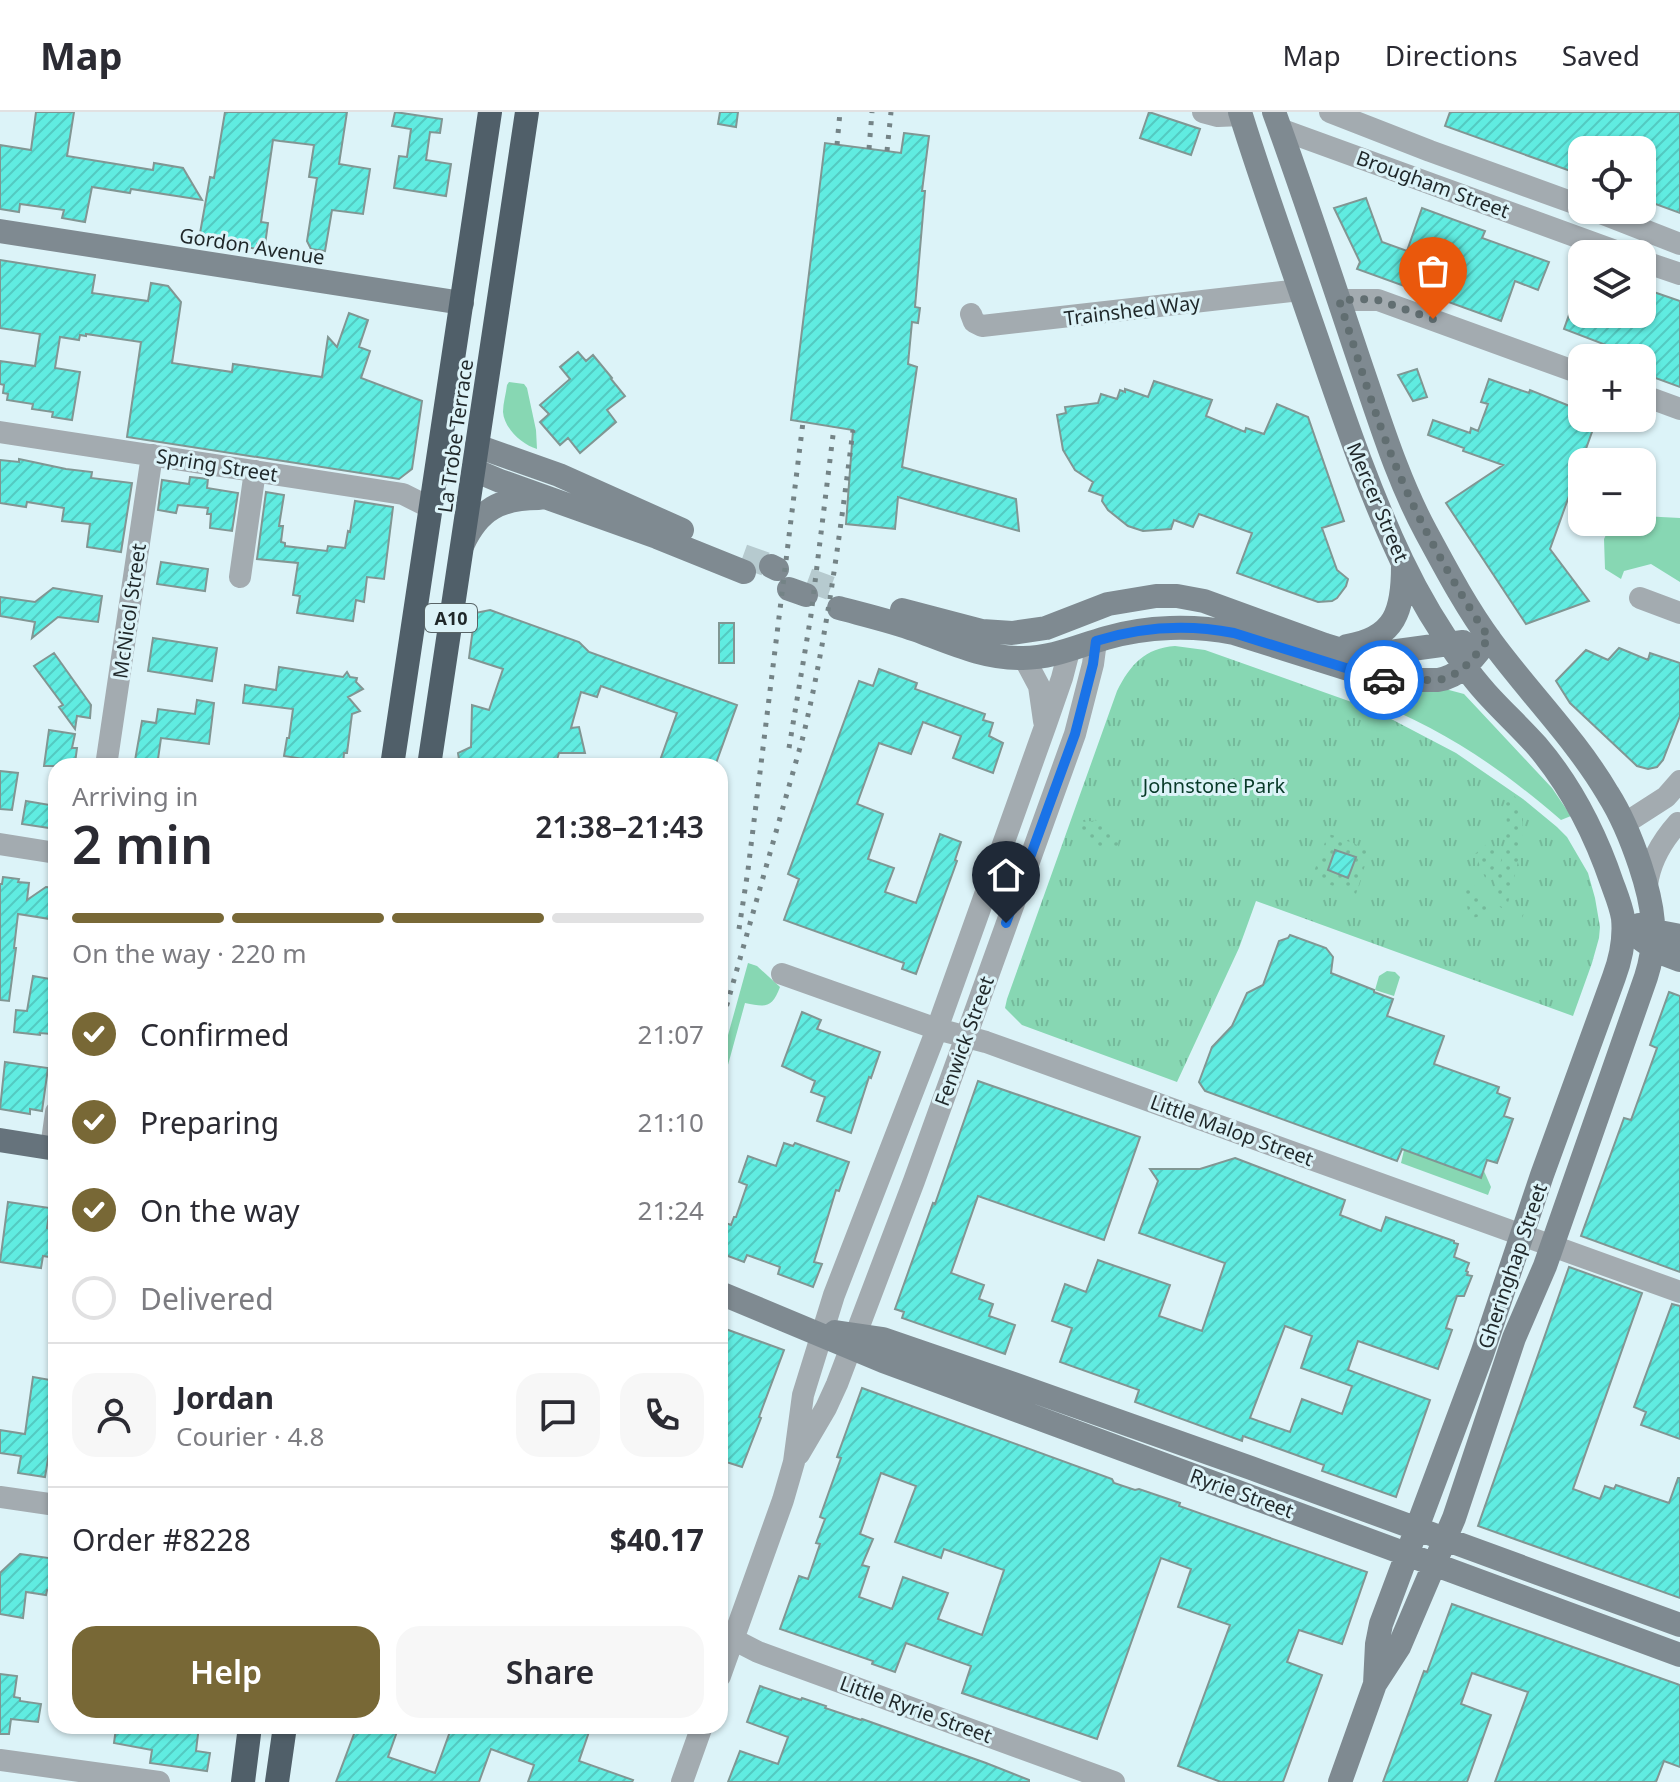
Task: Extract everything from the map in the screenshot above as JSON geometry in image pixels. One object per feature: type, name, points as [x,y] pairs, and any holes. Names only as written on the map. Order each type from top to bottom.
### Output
[{"type":"highway","name":"La Trobe Terrace","points":[[393,758],[490,112]]},
{"type":"highway","name":"La Trobe Terrace","points":[[430,758],[527,112]]},
{"type":"highway","name":"Gordon Avenue","points":[[462,303],[497,309]]},
{"type":"highway","points":[[440,454],[476,458]]},
{"type":"highway","points":[[243,1782],[249,1734]]},
{"type":"highway","points":[[277,1782],[284,1734]]},
{"type":"main road","points":[[0,1140],[48,1148]]},
{"type":"street","name":"Brougham Street","points":[[1203,112],[1223,117],[1242,113],[1277,120],[1588,240]]},
{"type":"street","name":"Brougham Street","points":[[1332,112],[1568,201]]},
{"type":"street","name":"Mercer Street","points":[[1242,113],[1254,158],[1330,380],[1363,470],[1403,563],[1465,667],[1547,759],[1576,801],[1599,847]]},
{"type":"street","name":"Mercer Street","points":[[1277,120],[1382,432],[1409,496],[1446,568],[1489,638],[1585,759],[1628,832]]},
{"type":"street","points":[[1629,224],[1680,244]]},
{"type":"street","name":"Gordon Avenue","points":[[0,231],[462,303]]},
{"type":"street","points":[[1656,266],[1680,274]]},
{"type":"street","points":[[1300,290],[1322,292],[1339,300],[1378,300],[1568,369]]},
{"type":"street","name":"Trainshed Way","points":[[971,314],[974,322],[982,326],[1300,290]]},
{"type":"street","points":[[1330,380],[1363,370]]},
{"type":"street","points":[[1656,400],[1680,409]]},
{"type":"street","name":"Spring Street","points":[[0,432],[403,494],[431,508]]},
{"type":"street","name":"McNicol Street","points":[[107,758],[152,455]]},
{"type":"street","points":[[476,458],[559,475],[737,559],[500,481],[476,458]]},
{"type":"street","points":[[240,577],[255,471]]},
{"type":"street","points":[[463,544],[474,523],[494,506],[531,498],[557,501]]},
{"type":"street","points":[[1325,645],[1356,644],[1372,639],[1389,626],[1401,598],[1403,563]]},
{"type":"street","points":[[913,629],[841,592],[982,631],[1012,633],[1038,630],[1082,614],[1156,596],[1187,596],[1348,652],[1390,652],[1489,638]]},
{"type":"street","points":[[1640,598],[1680,613]]},
{"type":"street","points":[[839,608],[913,629],[975,652],[1002,657],[1024,658],[1069,651],[1096,641],[1141,631],[1197,627],[1234,633],[1385,680],[1443,680],[1465,667],[1489,638]]},
{"type":"street","name":"Fenwick Street","points":[[794,1462],[826,1408],[853,1342],[1075,734],[1096,641],[1082,614]]},
{"type":"street","name":"Fenwick Street","points":[[728,1634],[783,1500],[794,1462],[816,1331],[937,1029],[1082,614]]},
{"type":"street","name":"Fenwick Street","points":[[1024,658],[1041,692],[1044,717],[1042,734]]},
{"type":"street","name":"Gheringhap Street","points":[[1375,1684],[1379,1633],[1482,1354],[1617,967],[1622,946],[1623,916],[1599,847],[1628,832],[1680,781]]},
{"type":"street","name":"Gheringhap Street","points":[[1628,832],[1679,823]]},
{"type":"street","name":"Gheringhap Street","points":[[1647,885],[1656,853],[1679,823]]},
{"type":"street","name":"Gheringhap Street","points":[[1340,1782],[1375,1684],[1399,1647],[1457,1510],[1514,1338],[1552,1246],[1646,977],[1653,939],[1652,905],[1628,832]]},
{"type":"street","points":[[0,844],[48,852]]},
{"type":"street","points":[[1623,916],[1635,934],[1653,939],[1680,936]]},
{"type":"street","points":[[1653,939],[1680,960]]},
{"type":"street","name":"Little Malop Street","points":[[782,974],[937,1029],[966,1036],[1680,1292]]},
{"type":"street","points":[[1574,1088],[1603,1098]]},
{"type":"street","points":[[883,1167],[914,1181]]},
{"type":"street","name":"Ryrie Street","points":[[728,1296],[1680,1653]]},
{"type":"street","name":"Ryrie Street","points":[[853,1342],[883,1339],[1680,1625]]},
{"type":"street","points":[[0,1497],[48,1504]]},
{"type":"street","name":"Little Ryrie Street","points":[[728,1637],[758,1652],[1114,1782]]},
{"type":"street","points":[[682,1782],[699,1734]]},
{"type":"street","points":[[0,1760],[159,1782]]},
{"type":"green space","points":[[509,382],[524,384],[527,388],[537,449],[515,435],[504,418],[503,405]]},
{"type":"green space","points":[[1656,517],[1680,518],[1680,582],[1651,564],[1624,571],[1621,579],[1605,569],[1605,536],[1656,536]]},
{"type":"green space","name":"Johnstone Park","points":[[1175,646],[1205,650],[1374,710],[1456,753],[1523,799],[1557,827],[1567,837],[1588,873],[1600,927],[1592,963],[1573,1016],[1256,901],[1239,948],[1177,1082],[1022,1025],[1005,1008],[1007,999],[1117,691],[1127,673],[1147,654]]},
{"type":"green space","points":[[1383,688],[1449,690],[1464,694],[1552,788],[1571,816],[1561,820],[1468,750],[1418,722],[1363,698]]},
{"type":"green space","points":[[1505,791],[1515,797],[1523,824],[1508,904],[1510,909],[1524,912],[1522,920],[1500,907],[1497,899],[1497,881],[1507,831]]},
{"type":"green space","points":[[1099,820],[1116,832],[1117,853],[1082,839],[1078,834],[1077,825]]},
{"type":"green space","points":[[1328,834],[1373,850],[1356,894],[1344,890],[1344,887],[1312,878]]},
{"type":"green space","points":[[1488,843],[1498,852],[1489,887],[1475,854]]},
{"type":"green space","points":[[1473,883],[1487,909],[1485,913],[1470,919],[1466,887]]},
{"type":"green space","points":[[748,963],[757,966],[780,987],[767,1005],[745,1003],[728,1065],[728,1035]]},
{"type":"green space","points":[[1387,971],[1395,972],[1400,977],[1394,996],[1375,990],[1379,976]]},
{"type":"green space","points":[[1404,1150],[1481,1178],[1484,1171],[1491,1187],[1488,1195],[1401,1163]]},
{"type":"building","points":[[36,112],[74,112],[67,156],[153,170],[154,163],[183,168],[202,200],[131,189],[130,193],[92,187],[85,222],[62,218],[64,210],[20,204],[19,212],[0,209],[0,145],[31,150]]},
{"type":"building","points":[[225,112],[347,112],[339,164],[370,169],[363,214],[332,210],[325,251],[311,249],[307,241],[317,178],[309,177],[314,145],[273,140],[261,222],[268,223],[265,245],[257,244],[257,249],[199,239],[210,177],[214,178]]},
{"type":"building","points":[[395,112],[442,119],[440,133],[430,132],[426,160],[451,164],[446,196],[394,188],[399,156],[407,157],[411,129],[392,126]]},
{"type":"building","points":[[720,112],[738,112],[736,127],[718,124]]},
{"type":"building","points":[[1149,112],[1200,129],[1191,155],[1140,138]]},
{"type":"building","points":[[1450,112],[1680,112],[1680,213],[1656,204],[1656,136],[1568,136],[1568,170],[1445,126]]},
{"type":"building","points":[[904,133],[929,136],[922,191],[925,191],[915,307],[920,308],[918,323],[912,322],[908,364],[917,367],[902,467],[1016,499],[1019,531],[898,497],[895,529],[846,524],[853,430],[791,420],[825,143],[901,153]]},
{"type":"building","points":[[1366,198],[1382,242],[1407,251],[1422,208],[1485,231],[1482,238],[1549,262],[1538,290],[1515,281],[1501,321],[1357,269],[1360,262],[1334,208]]},
{"type":"building","points":[[0,260],[95,275],[92,293],[148,301],[151,283],[168,286],[181,302],[172,363],[232,372],[233,364],[322,377],[328,337],[337,347],[349,313],[368,320],[359,347],[370,351],[361,378],[422,401],[412,469],[399,479],[127,437],[141,342],[86,334],[80,335],[79,340],[60,337],[55,368],[80,372],[72,420],[52,417],[53,412],[32,409],[33,404],[7,400],[8,394],[3,393],[4,385],[0,384],[0,361],[35,366],[40,334],[0,328]]},
{"type":"building","points":[[1656,293],[1680,301],[1680,387],[1656,378],[1656,344],[1603,344],[1564,329],[1568,318],[1568,328],[1656,328]]},
{"type":"building","points":[[578,352],[586,361],[593,355],[625,396],[607,410],[616,422],[580,453],[568,438],[560,445],[540,422],[549,414],[540,405],[570,379],[560,367]]},
{"type":"building","points":[[1417,369],[1427,397],[1413,401],[1398,375]]},
{"type":"building","points":[[1489,379],[1529,393],[1530,390],[1568,405],[1568,432],[1592,432],[1586,448],[1568,448],[1568,499],[1550,549],[1589,601],[1526,624],[1446,503],[1503,465],[1428,435],[1433,420],[1470,433],[1471,428],[1478,431],[1488,404],[1481,402]]},
{"type":"building","points":[[1154,381],[1212,400],[1206,416],[1245,432],[1246,428],[1264,434],[1277,404],[1308,417],[1344,521],[1322,528],[1337,570],[1348,579],[1337,598],[1318,602],[1237,573],[1252,533],[1199,514],[1193,527],[1174,520],[1171,529],[1143,531],[1128,526],[1108,510],[1102,501],[1103,496],[1089,491],[1093,482],[1075,470],[1063,450],[1057,415],[1066,413],[1065,407],[1098,403],[1101,394],[1117,399],[1120,390],[1125,392],[1125,389],[1148,397]]},
{"type":"building","points":[[19,459],[92,472],[91,478],[132,483],[121,552],[87,547],[90,524],[62,521],[64,508],[27,502],[26,507],[0,503],[0,460],[19,462]]},
{"type":"building","points":[[190,477],[208,479],[207,488],[238,493],[232,531],[210,528],[208,508],[178,505],[176,513],[158,510],[162,480],[189,484]]},
{"type":"building","points":[[266,492],[284,495],[279,526],[283,526],[281,542],[285,546],[327,551],[328,546],[345,548],[355,501],[393,507],[384,579],[367,577],[364,602],[356,600],[353,621],[297,613],[300,596],[293,595],[298,563],[257,559]]},
{"type":"building","points":[[161,562],[208,569],[205,591],[157,584]]},
{"type":"building","points":[[53,588],[102,596],[98,622],[58,617],[32,638],[35,622],[0,616],[0,597],[35,602]]},
{"type":"building","points":[[490,610],[579,642],[589,652],[737,705],[718,758],[661,758],[677,713],[601,686],[597,697],[581,692],[571,728],[579,727],[585,753],[559,753],[557,758],[459,758],[458,753],[471,747],[472,705],[489,710],[503,669],[469,658],[475,613]]},
{"type":"building","points":[[719,623],[734,623],[734,663],[719,663]]},
{"type":"building","points":[[153,638],[217,648],[212,681],[148,671]]},
{"type":"building","points":[[1619,648],[1648,660],[1650,653],[1680,663],[1680,716],[1663,760],[1657,767],[1648,769],[1637,766],[1570,703],[1556,681],[1586,650],[1608,660]]},
{"type":"building","points":[[54,653],[91,705],[90,718],[77,716],[75,729],[59,707],[63,705],[34,666]]},
{"type":"building","points":[[279,667],[343,677],[347,672],[350,677],[357,678],[356,682],[363,689],[348,697],[360,711],[352,714],[347,753],[344,753],[344,758],[284,756],[293,709],[243,703],[245,685],[276,690]]},
{"type":"building","points":[[879,669],[917,683],[915,689],[985,714],[983,720],[993,723],[989,736],[1003,743],[993,773],[953,758],[961,736],[923,722],[911,754],[879,743],[857,804],[883,814],[868,859],[894,868],[885,892],[916,903],[940,834],[961,842],[916,974],[902,969],[904,963],[784,920],[799,879],[788,874],[859,681],[873,686]]},
{"type":"building","points":[[197,700],[214,703],[209,744],[161,738],[158,758],[135,758],[142,721],[156,723],[158,709],[195,714]]},
{"type":"building","points":[[49,730],[75,734],[72,748],[77,748],[76,758],[48,758],[48,766],[44,766]]},
{"type":"building","points":[[0,771],[18,773],[12,810],[0,809]]},
{"type":"building","points":[[26,801],[48,805],[48,828],[22,824]]},
{"type":"building","points":[[1335,850],[1356,857],[1348,878],[1328,870]]},
{"type":"building","points":[[3,877],[29,883],[27,900],[48,887],[48,919],[18,914],[9,1001],[0,1000]]},
{"type":"building","points":[[1290,935],[1326,948],[1333,957],[1331,973],[1393,999],[1387,1016],[1444,1036],[1434,1064],[1499,1087],[1497,1093],[1510,1098],[1504,1116],[1513,1119],[1503,1147],[1497,1163],[1487,1160],[1481,1178],[1402,1149],[1397,1161],[1205,1091],[1199,1082],[1212,1047],[1232,1026],[1247,993],[1263,985],[1279,941]]},
{"type":"building","points":[[33,976],[48,979],[48,1034],[14,1032],[16,1010],[27,1011]]},
{"type":"building","points":[[1669,992],[1680,996],[1680,1272],[1581,1236],[1624,1118],[1631,1120],[1657,1048],[1650,1045]]},
{"type":"building","points":[[802,1012],[821,1020],[817,1029],[880,1052],[851,1133],[817,1121],[825,1097],[811,1092],[815,1081],[782,1066]]},
{"type":"building","points":[[5,1062],[48,1068],[42,1111],[30,1109],[30,1114],[0,1109]]},
{"type":"building","points":[[978,1081],[1140,1137],[1104,1240],[978,1196],[951,1273],[984,1285],[979,1299],[993,1304],[989,1316],[1015,1325],[1005,1354],[902,1318],[904,1312],[895,1309]]},
{"type":"building","points":[[784,1143],[793,1146],[795,1143],[849,1162],[839,1191],[836,1190],[814,1262],[822,1264],[813,1287],[778,1274],[780,1267],[747,1255],[744,1262],[728,1256],[728,1224],[731,1225],[736,1217],[747,1185],[739,1182],[748,1156],[776,1166]]},
{"type":"building","points":[[1235,1158],[1345,1200],[1340,1215],[1381,1231],[1386,1217],[1458,1244],[1454,1257],[1469,1263],[1466,1271],[1467,1275],[1472,1276],[1464,1296],[1457,1296],[1446,1328],[1452,1330],[1438,1369],[1358,1341],[1348,1370],[1430,1400],[1396,1497],[1322,1471],[1324,1465],[1243,1436],[1242,1441],[1135,1402],[1139,1390],[1060,1362],[1072,1328],[1052,1321],[1065,1284],[1086,1292],[1098,1260],[1170,1285],[1159,1316],[1202,1331],[1225,1263],[1139,1233],[1158,1181],[1150,1169],[1200,1169]],"holes":[[[1285,1326],[1312,1336],[1301,1368],[1352,1386],[1342,1414],[1302,1399],[1290,1432],[1250,1418]]]},
{"type":"building","points":[[8,1202],[48,1208],[48,1257],[43,1256],[41,1268],[0,1262]]},
{"type":"building","points":[[1569,1267],[1642,1293],[1573,1489],[1600,1499],[1605,1486],[1614,1489],[1616,1485],[1669,1503],[1680,1478],[1680,1598],[1478,1526]]},
{"type":"building","points":[[1672,1304],[1680,1306],[1680,1439],[1641,1425],[1646,1412],[1634,1407]]},
{"type":"building","points":[[728,1330],[784,1350],[742,1467],[728,1463]]},
{"type":"building","points":[[33,1377],[48,1380],[48,1459],[45,1477],[18,1473],[21,1456],[0,1453],[0,1430],[25,1434]]},
{"type":"building","points":[[862,1388],[1112,1479],[1114,1483],[1180,1503],[1179,1506],[1367,1572],[1342,1644],[1299,1630],[1287,1662],[1322,1675],[1283,1782],[1221,1782],[1178,1766],[1230,1625],[1178,1607],[1191,1569],[1161,1558],[1097,1739],[962,1693],[971,1666],[906,1643],[895,1672],[872,1664],[873,1661],[780,1629],[799,1576],[808,1579],[820,1544],[816,1543],[825,1519],[820,1517],[841,1458],[837,1457]],"holes":[[[881,1473],[916,1486],[895,1542],[941,1558],[944,1549],[1004,1570],[982,1635],[938,1619],[948,1593],[903,1577],[892,1609],[859,1597],[869,1567],[862,1565],[873,1539],[860,1534]]]},
{"type":"building","points":[[20,1554],[48,1558],[46,1595],[26,1592],[23,1618],[0,1614],[0,1573]]},
{"type":"building","points":[[1452,1604],[1680,1685],[1680,1767],[1664,1761],[1656,1782],[1495,1782],[1528,1692],[1472,1673],[1461,1704],[1491,1715],[1467,1782],[1383,1782]]},
{"type":"building","points":[[0,1674],[17,1676],[14,1697],[41,1704],[38,1722],[11,1719],[9,1734],[0,1734]]},
{"type":"building","points":[[760,1686],[986,1763],[1029,1782],[728,1782],[740,1751],[778,1764],[788,1737],[747,1722]]},
{"type":"building","points":[[115,1734],[198,1734],[196,1751],[210,1753],[207,1771],[150,1763],[152,1750],[114,1743]]},
{"type":"building","points":[[354,1734],[396,1734],[388,1757],[435,1773],[449,1734],[588,1734],[579,1761],[633,1780],[528,1782],[534,1765],[491,1749],[479,1782],[336,1782]]},
{"type":"tunnel","points":[[743,556],[771,566]]},
{"type":"tunnel","points":[[808,580],[841,592]]},
{"type":"railway","points":[[837,145],[840,112]]},
{"type":"railway","points":[[869,149],[872,112]]},
{"type":"railway","points":[[887,151],[891,112]]},
{"type":"railway","points":[[739,929],[803,422]]},
{"type":"railway","points":[[789,748],[811,615],[834,427]]},
{"type":"railway","points":[[728,1001],[812,699],[832,584],[853,430]]},
{"type":"way so far","points":[[1384,680],[1447,679],[1460,672],[1489,638],[1439,555],[1409,496],[1382,432],[1339,300],[1375,299],[1433,319]]},
{"type":"route","points":[[1006,923],[1075,734],[1096,641],[1127,633],[1197,627],[1234,633],[1384,680]]}]
